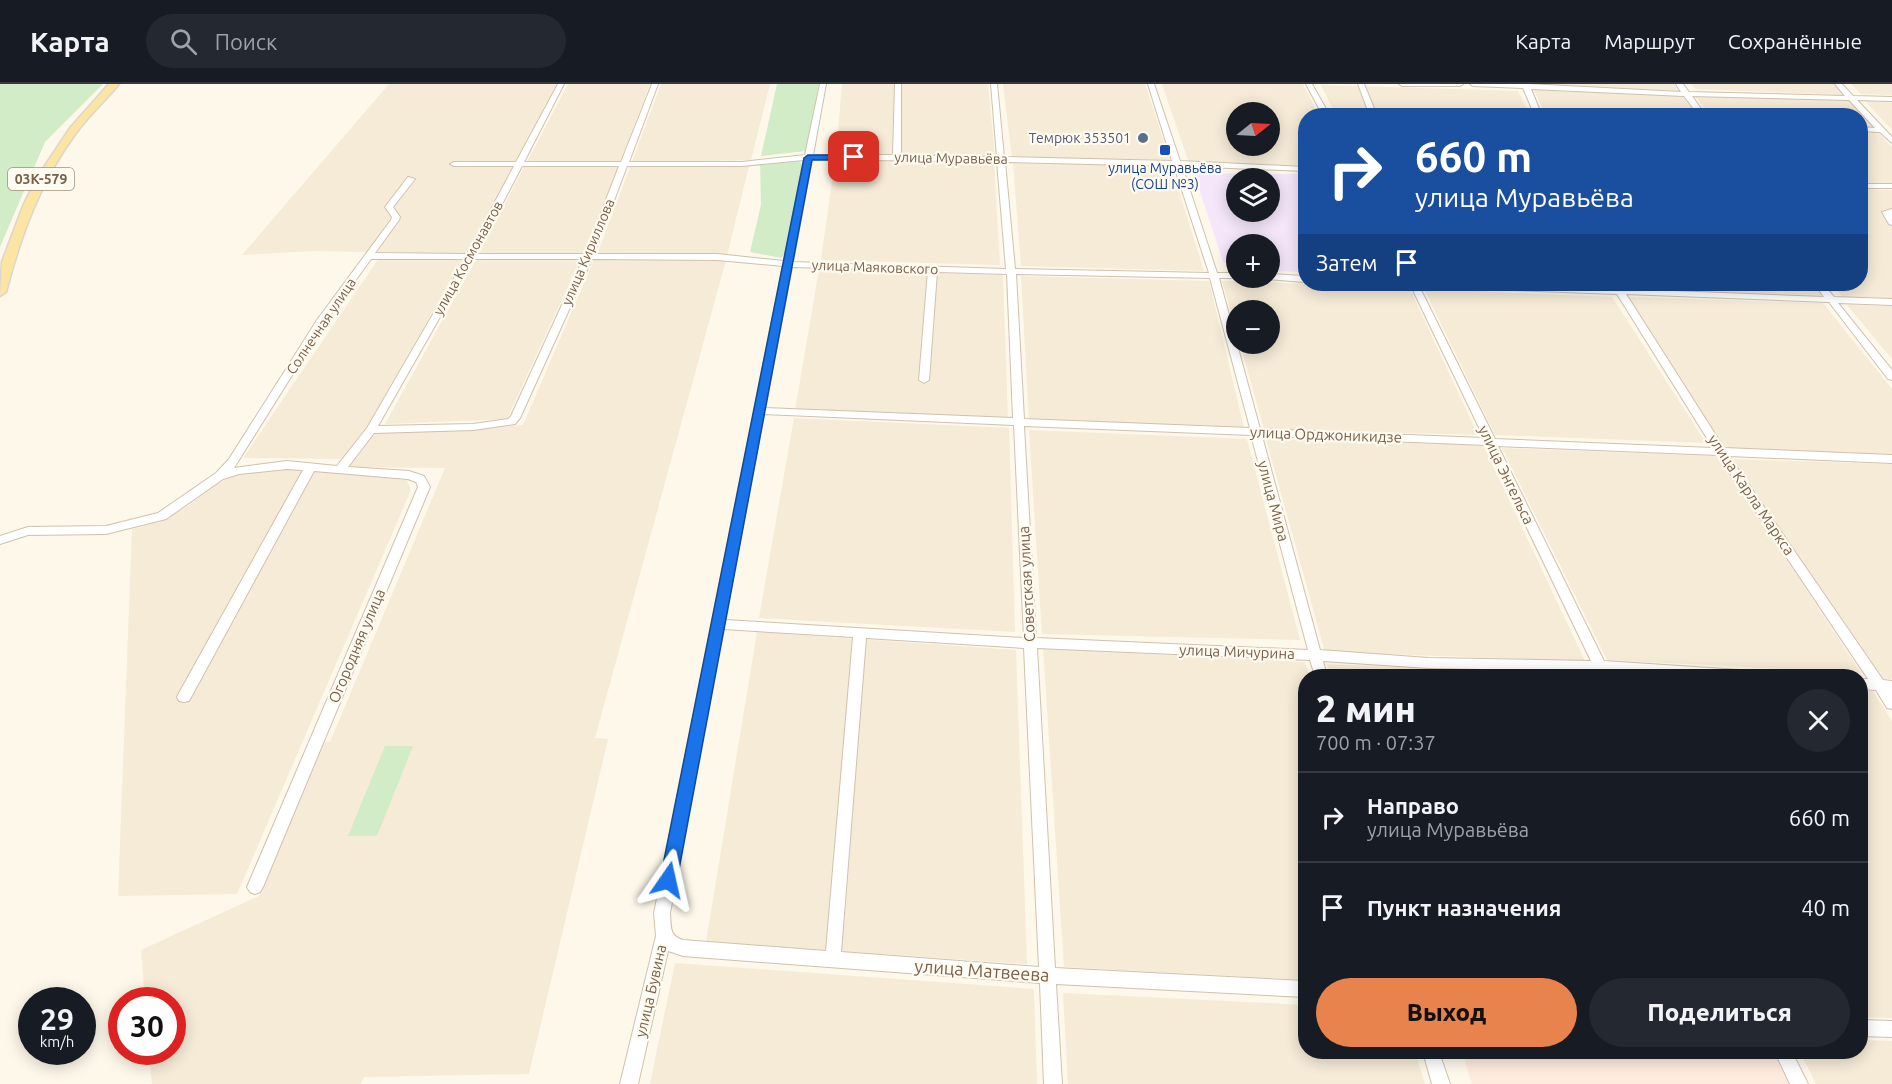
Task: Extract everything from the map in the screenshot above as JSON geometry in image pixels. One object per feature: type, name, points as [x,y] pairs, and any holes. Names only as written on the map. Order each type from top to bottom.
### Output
[{"type":"main road","name":"03К-579","points":[[0,292],[18,226],[32,193],[53,157],[114,84]]},
{"type":"street","name":"улица Космонавтов","points":[[340,470],[371,430],[470,257],[561,84]]},
{"type":"street","name":"улица Кириллова","points":[[371,430],[473,427],[506,424],[515,418],[588,258],[655,84]]},
{"type":"street","name":"улица Бувина","points":[[629,1084],[664,936],[662,913],[822,84]]},
{"type":"street","points":[[897,157],[898,84]]},
{"type":"street","name":"Советская улица","points":[[994,84],[1011,272],[1053,1084]]},
{"type":"street","name":"улица Мира","points":[[1151,84],[1214,276],[1319,669]]},
{"type":"street","points":[[1310,84],[1324,108]]},
{"type":"street","points":[[1361,84],[1371,108]]},
{"type":"street","points":[[1402,84],[1460,84]]},
{"type":"street","points":[[1473,84],[1686,94],[1892,99]]},
{"type":"street","points":[[1679,84],[1696,108]]},
{"type":"street","points":[[1838,84],[1860,108]]},
{"type":"street","points":[[1526,86],[1536,108]]},
{"type":"street","points":[[1868,116],[1892,141]]},
{"type":"street","points":[[1868,129],[1881,130]]},
{"type":"street","name":"улица Муравьёва","points":[[454,164],[742,164],[808,158],[897,157],[1298,169]]},
{"type":"street","name":"Солнечная улица","points":[[219,476],[233,462],[322,320],[395,220],[396,218],[388,207],[411,179]]},
{"type":"street","points":[[1868,187],[1891,188]]},
{"type":"street","points":[[1892,211],[1886,212],[1892,222]]},
{"type":"street","name":"улица Маяковского","points":[[369,256],[717,257],[788,264],[1011,272],[1226,276]]},
{"type":"street","points":[[924,380],[933,269]]},
{"type":"street","points":[[1280,278],[1298,279]]},
{"type":"street","name":"улица Энгельса","points":[[1417,291],[1593,669]]},
{"type":"street","name":"улица Карла Маркса","points":[[1619,291],[1721,452],[1886,686],[1892,704]]},
{"type":"street","points":[[1670,291],[1892,302]]},
{"type":"street","points":[[1824,291],[1892,377]]},
{"type":"street","name":"улица Орджоникидзе","points":[[760,411],[1018,424],[1489,441],[1892,459]]},
{"type":"street","points":[[184,697],[311,466]]},
{"type":"street","points":[[0,540],[28,531],[106,530],[162,516],[219,476],[264,467],[311,466],[340,470]]},
{"type":"street","name":"Огородняя улица","points":[[255,887],[424,487],[420,479],[409,475],[340,470]]},
{"type":"street","name":"улица Мичурина","points":[[718,624],[1030,643],[1593,669]]},
{"type":"street","points":[[833,960],[860,633]]},
{"type":"street","points":[[1428,663],[1430,669]]},
{"type":"street","points":[[1868,685],[1886,686]]},
{"type":"street","name":"улица Матвеева","points":[[664,936],[671,944],[683,948],[1048,976],[1298,989]]},
{"type":"street","points":[[1868,1028],[1892,1029]]},
{"type":"street","points":[[1433,1059],[1441,1084]]},
{"type":"street","points":[[1786,1059],[1799,1084]]},
{"type":"shaded area","points":[[389,84],[557,84],[465,254],[313,251],[242,255]]},
{"type":"shaded area","points":[[568,84],[650,84],[620,162],[527,162]]},
{"type":"shaded area","points":[[661,84],[770,84],[751,160],[632,162]]},
{"type":"shaded area","points":[[842,84],[988,84],[995,157],[836,154]]},
{"type":"shaded area","points":[[1003,84],[1145,84],[1170,160],[1012,158]]},
{"type":"shaded area","points":[[1162,84],[1303,84],[1315,108],[1298,108],[1298,166],[1189,163]]},
{"type":"shaded area","points":[[1674,84],[1679,91],[1532,85]]},
{"type":"shaded area","points":[[1691,84],[1834,84],[1844,95],[1695,89]]},
{"type":"shaded area","points":[[1851,84],[1892,84],[1892,95],[1861,94]]},
{"type":"shaded area","points":[[1321,85],[1518,91],[1526,108],[1332,108]]},
{"type":"shaded area","points":[[1534,90],[1682,96],[1691,108],[1543,108]]},
{"type":"shaded area","points":[[1695,96],[1849,101],[1856,108],[1704,108]]},
{"type":"shaded area","points":[[1864,100],[1892,101],[1892,130]]},
{"type":"shaded area","points":[[1868,121],[1892,147],[1892,184],[1868,183]]},
{"type":"shaded area","points":[[835,160],[994,161],[1000,265],[821,260]]},
{"type":"shaded area","points":[[1013,163],[1171,166],[1204,271],[1021,266]]},
{"type":"shaded area","points":[[749,166],[727,255],[597,255],[630,167]]},
{"type":"shaded area","points":[[524,167],[619,167],[582,255],[479,254]]},
{"type":"shaded area","points":[[1194,173],[1226,173],[1226,222],[1280,222],[1280,174],[1298,174],[1298,272],[1280,271],[1280,234],[1226,234],[1226,264],[1223,262]]},
{"type":"shaded area","points":[[1868,189],[1892,190],[1892,298],[1842,297],[1838,291],[1868,291]]},
{"type":"shaded area","points":[[379,258],[463,259],[348,459],[243,458]]},
{"type":"shaded area","points":[[476,260],[580,260],[507,419],[385,424]]},
{"type":"shaded area","points":[[594,260],[726,260],[595,738],[608,739],[529,1074],[364,1077],[361,1084],[152,1084],[150,1065],[186,1065],[186,987],[144,987],[141,950],[259,896],[322,742],[330,742],[445,468],[348,467],[371,433],[468,430],[523,425]]},
{"type":"shaded area","points":[[819,270],[1003,275],[1008,420],[795,410]]},
{"type":"shaded area","points":[[1021,276],[1209,281],[1244,428],[1029,421]]},
{"type":"shaded area","points":[[1222,281],[1226,281],[1226,288],[1280,288],[1280,283],[1298,283],[1298,291],[1411,291],[1478,435],[1264,429],[1243,354],[1280,354],[1280,300],[1227,300]]},
{"type":"shaded area","points":[[1425,291],[1612,297],[1706,443],[1495,435]]},
{"type":"shaded area","points":[[1661,291],[1819,291],[1823,296]]},
{"type":"shaded area","points":[[1628,297],[1823,303],[1892,389],[1892,454],[1725,449]]},
{"type":"shaded area","points":[[1847,305],[1892,306],[1892,359]]},
{"type":"shaded area","points":[[794,418],[1009,428],[1015,632],[759,618]]},
{"type":"shaded area","points":[[1029,430],[1247,439],[1300,640],[1042,634]]},
{"type":"shaded area","points":[[1266,439],[1483,445],[1585,661],[1325,652]]},
{"type":"shaded area","points":[[1502,448],[1718,456],[1858,669],[1783,669],[1607,660]]},
{"type":"shaded area","points":[[1732,459],[1892,464],[1892,679],[1883,679]]},
{"type":"shaded area","points":[[294,468],[407,480],[411,490],[237,894],[118,896],[132,529],[162,521],[188,506],[215,485],[235,475],[259,470]]},
{"type":"shaded area","points":[[757,632],[1016,650],[1027,964],[706,942]]},
{"type":"shaded area","points":[[1043,648],[1305,662],[1307,669],[1298,669],[1298,980],[1064,967]]},
{"type":"shaded area","points":[[1327,664],[1444,669],[1329,669]]},
{"type":"shaded area","points":[[1868,691],[1873,691],[1892,721],[1892,1018],[1868,1017]]},
{"type":"shaded area","points":[[675,963],[1034,989],[1037,1084],[650,1084]]},
{"type":"shaded area","points":[[1063,993],[1298,1005],[1298,1059],[1417,1059],[1425,1084],[1068,1084]]},
{"type":"shaded area","points":[[1868,1040],[1892,1041],[1892,1084],[1816,1084],[1804,1059],[1868,1059]]},
{"type":"shaded area","points":[[1464,1059],[1780,1059],[1793,1084],[1472,1084]]},
{"type":"green space","points":[[0,84],[103,84],[45,142],[0,247]]},
{"type":"green space","points":[[777,84],[819,84],[806,151],[761,156]]},
{"type":"green space","points":[[798,160],[802,164],[786,252],[781,258],[750,252],[761,205],[760,163]]},
{"type":"green space","points":[[385,746],[413,746],[377,836],[348,836]]},
{"type":"place","name":"Темрюк 353501","points":[[1143,138]]},
{"type":"place","name":"улица Муравьёва (СОШ №3)","points":[[1165,150]]},
{"type":"route","points":[[668,880],[808,158],[854,157]]}]
